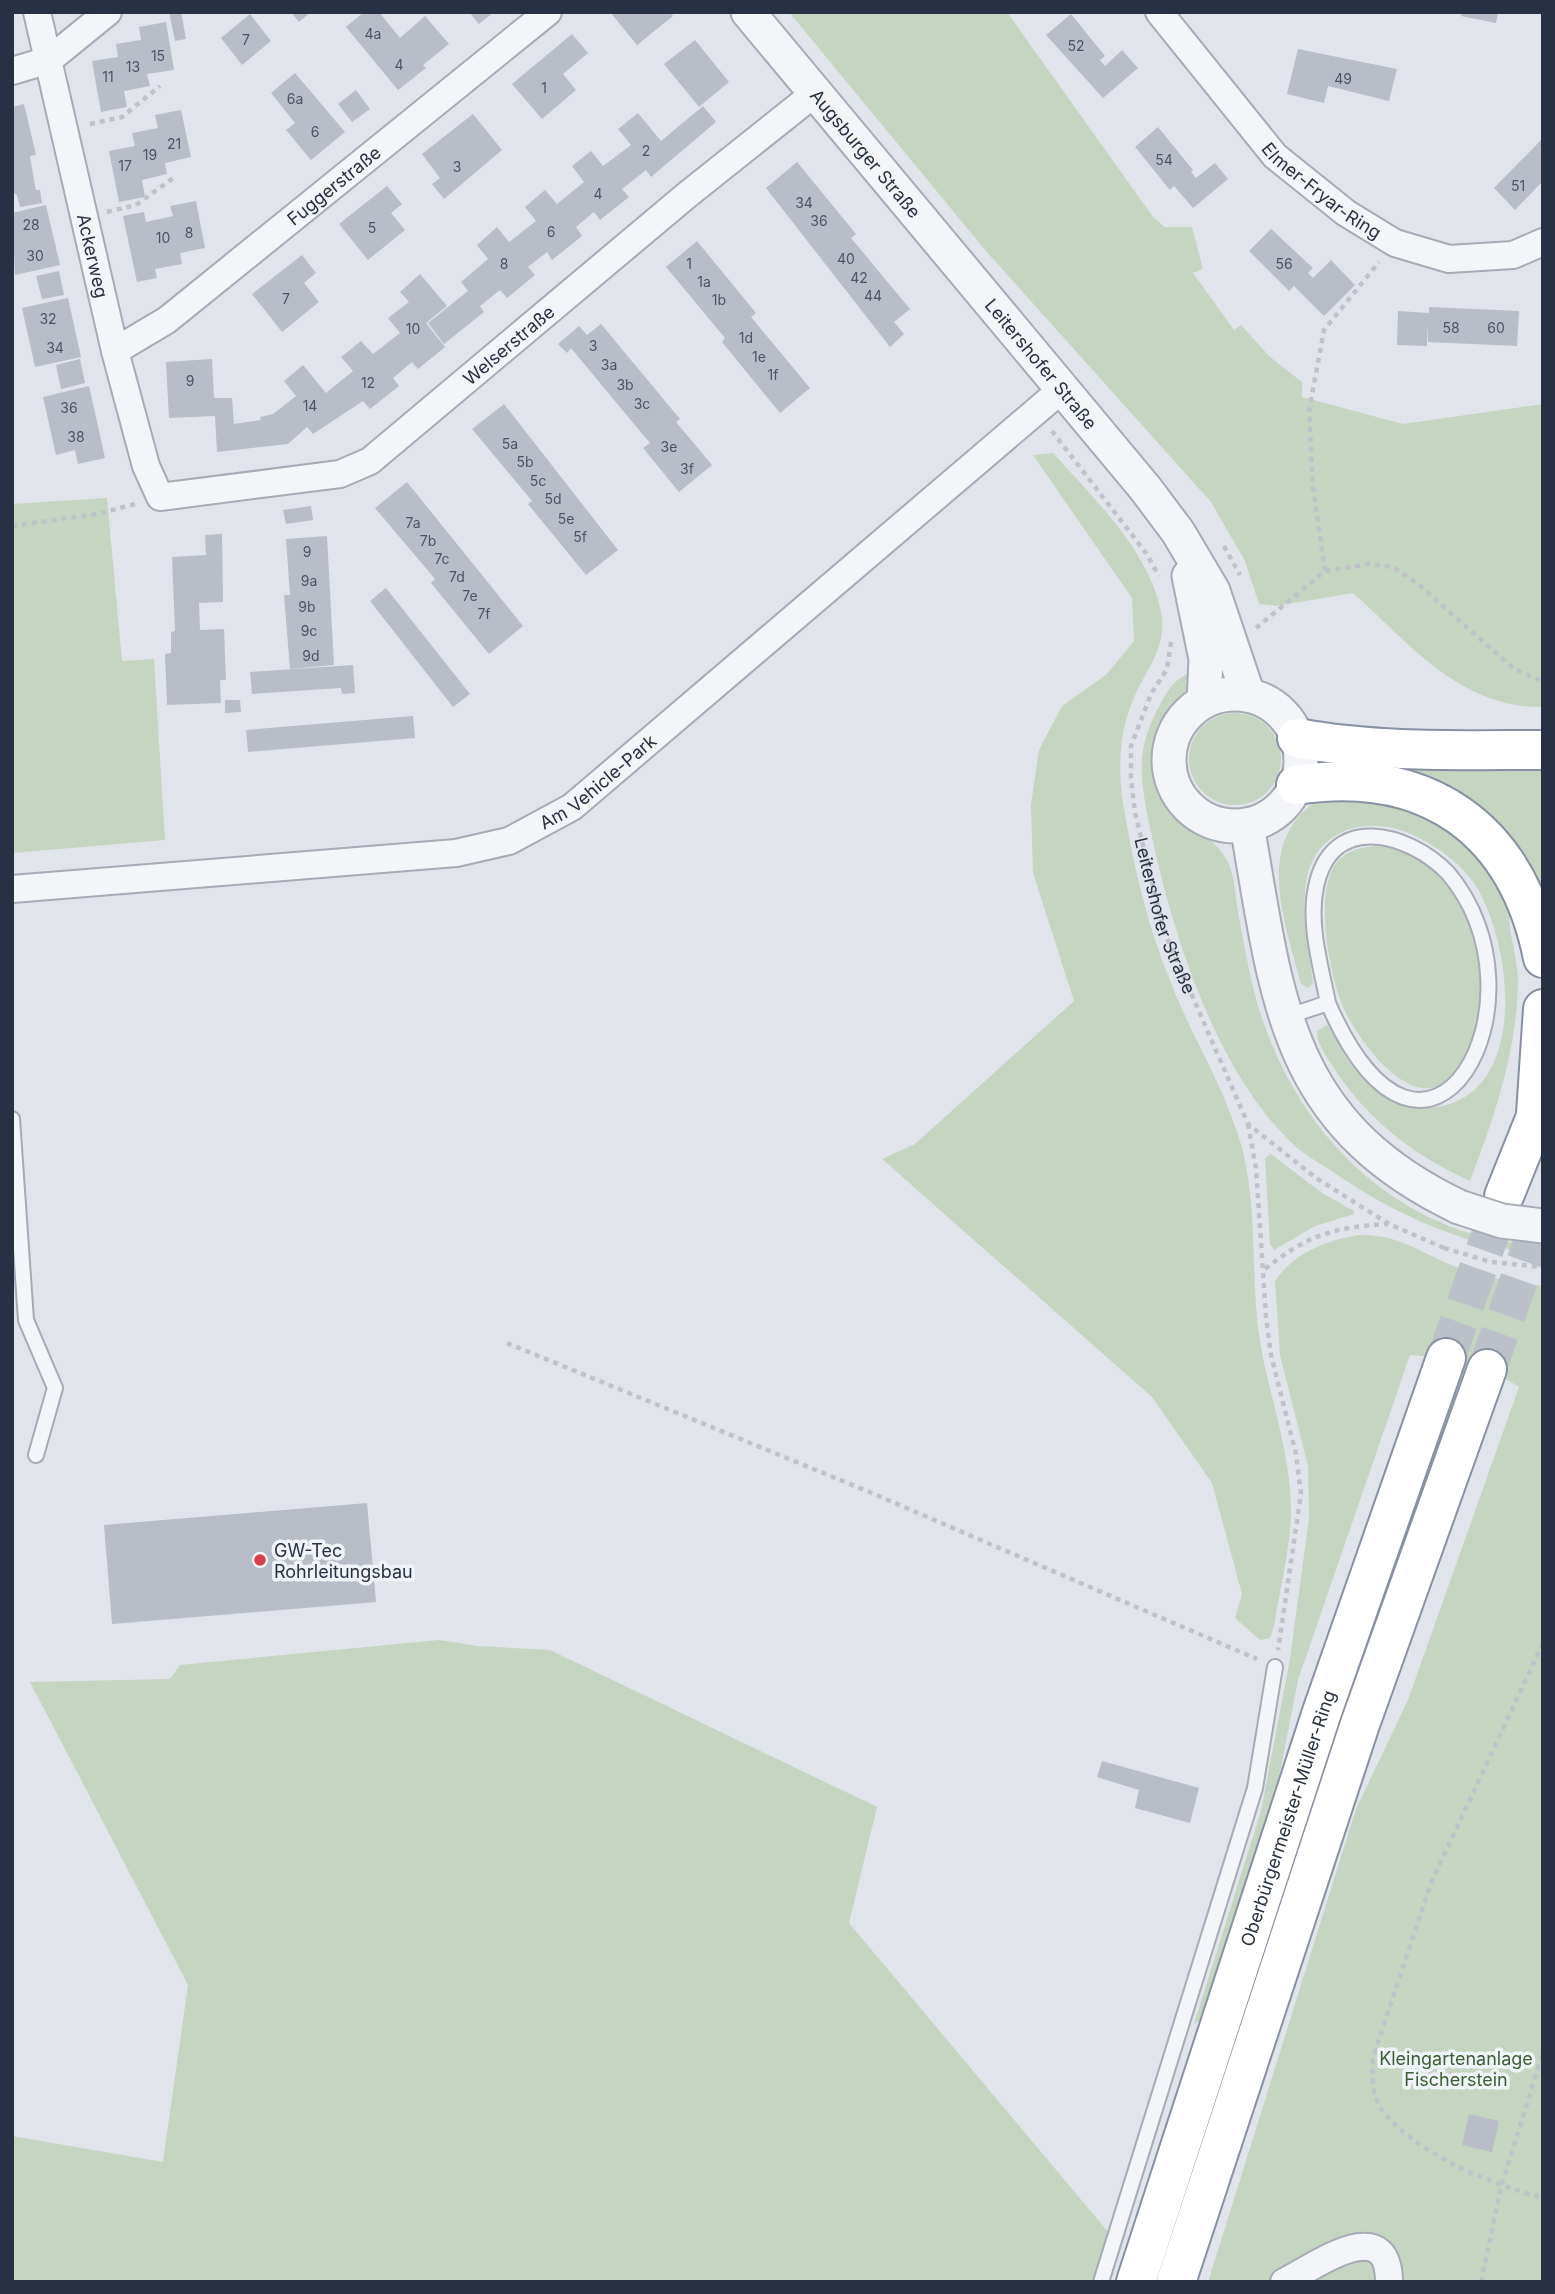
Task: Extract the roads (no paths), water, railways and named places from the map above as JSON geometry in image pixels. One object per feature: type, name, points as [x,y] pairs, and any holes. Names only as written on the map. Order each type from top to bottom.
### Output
[{"type":"highway","points":[[1297,738],[1332,745],[1388,748],[1543,750]]},
{"type":"highway","points":[[1296,785],[1326,780],[1384,783],[1433,799],[1458,815],[1498,852],[1513,874],[1537,929],[1543,958]]},
{"type":"highway","points":[[1504,1196],[1540,1107],[1543,1009]]},
{"type":"highway","name":"Oberbürgermeister-Müller-Ring","points":[[1136,2282],[1322,1712],[1446,1358]]},
{"type":"highway","points":[[1176,2282],[1360,1724],[1487,1369]]},
{"type":"street","name":"Ackerweg","points":[[37,12],[86,217],[114,351],[146,466],[160,497]]},
{"type":"street","points":[[12,71],[49,60],[108,12]]},
{"type":"street","name":"Fuggerstraße","points":[[114,351],[167,320],[548,12]]},
{"type":"street","name":"Augsburger Straße","points":[[748,12],[983,294]]},
{"type":"street","name":"Elmer-Fryar-Ring","points":[[1159,12],[1275,156],[1346,213],[1395,243],[1449,259],[1513,255],[1543,242]]},
{"type":"street","name":"Welserstraße","points":[[160,497],[340,474],[370,461],[687,195],[816,93]]},
{"type":"street","name":"Leitershofer Straße","points":[[983,294],[1145,488],[1178,532],[1213,591],[1248,695]]},
{"type":"street","name":"Am Vehicle-Park","points":[[12,889],[456,853],[509,841],[572,807],[1061,390]]},
{"type":"street","name":"Leitershofer Straße","points":[[1178,532],[1206,659],[1205,701]]},
{"type":"street","points":[[1221,695],[1248,695],[1266,702],[1280,713],[1297,738],[1300,767],[1296,785],[1286,802],[1270,816],[1247,825],[1228,826],[1198,815],[1180,796],[1169,770],[1172,740],[1179,725],[1205,701],[1221,695]]},
{"type":"street","points":[[1247,825],[1271,964],[1285,1017],[1311,1080],[1355,1137],[1399,1175],[1459,1207],[1502,1221],[1543,1226]]},
{"type":"street","points":[[1284,2282],[1353,2246],[1367,2245],[1379,2252],[1386,2262],[1390,2282]]},
{"type":"lane","points":[[1369,836],[1392,838],[1413,846],[1433,859],[1464,891],[1488,937],[1497,989],[1496,1018],[1485,1057],[1466,1083],[1453,1092],[1422,1100],[1406,1097],[1370,1073],[1352,1052],[1328,1003],[1314,914],[1315,888],[1322,865],[1334,850],[1350,841],[1369,836]]},
{"type":"lane","points":[[1285,1017],[1328,1003]]},
{"type":"lane","points":[[12,1119],[26,1320],[55,1388],[36,1455]]},
{"type":"lane","points":[[1101,2282],[1255,1788],[1275,1667]]},
{"type":"tunnel","points":[[1446,1358],[1504,1196]]},
{"type":"tunnel","points":[[1487,1369],[1543,1213]]},
{"type":"place","name":"GW-Tec Rohrleitungsbau","points":[[260,1560]]},
{"type":"park label","name":"Kleingartenanlage Fischerstein","points":[[1456,2068]]}]
